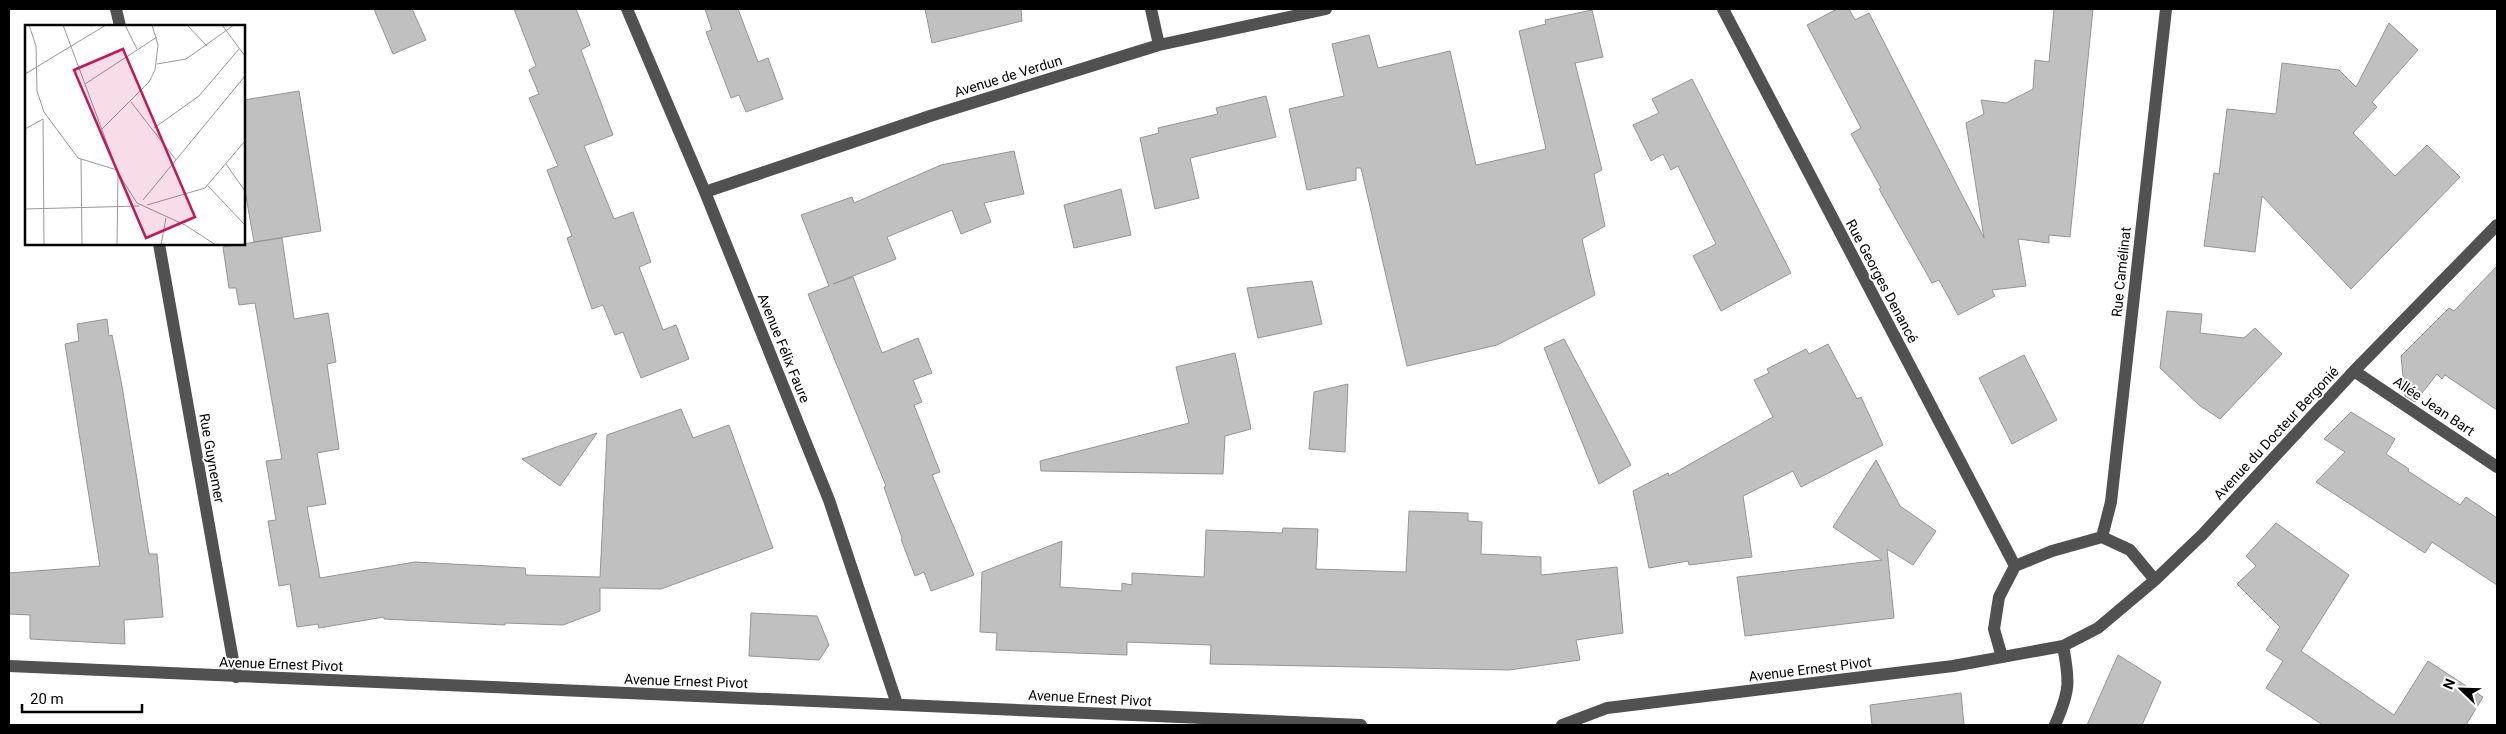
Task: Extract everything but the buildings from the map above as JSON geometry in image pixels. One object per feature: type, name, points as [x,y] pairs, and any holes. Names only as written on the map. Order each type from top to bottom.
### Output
[{"type":"street","points":[[116,9],[120,25]]},
{"type":"street","name":"Avenue Félix Faure","points":[[626,9],[705,192],[829,500],[897,704]]},
{"type":"street","points":[[1151,9],[1159,45]]},
{"type":"street","name":"Avenue de Verdun","points":[[705,192],[930,116],[1159,45],[1326,9]]},
{"type":"street","name":"Rue Georges Denancé","points":[[1723,9],[2015,566]]},
{"type":"street","name":"Rue Camélinat","points":[[2102,537],[2111,502],[2166,9]]},
{"type":"street","name":"Avenue du Docteur Bergonié","points":[[2063,646],[2098,628],[2155,580],[2202,534],[2354,371],[2497,225]]},
{"type":"street","name":"Rue Guynemer","points":[[158,245],[236,677]]},
{"type":"street","name":"Allée Jean Bart","points":[[2354,371],[2497,467]]},
{"type":"street","points":[[2002,657],[1994,629],[1999,597],[2015,566],[2052,551],[2102,537],[2130,550],[2155,580]]},
{"type":"street","points":[[2056,725],[2064,704],[2069,679],[2063,646]]},
{"type":"street","name":"Avenue Ernest Pivot","points":[[1562,725],[1607,708],[1953,666],[2063,646]]},
{"type":"street","name":"Avenue Ernest Pivot","points":[[9,666],[1362,725]]}]
